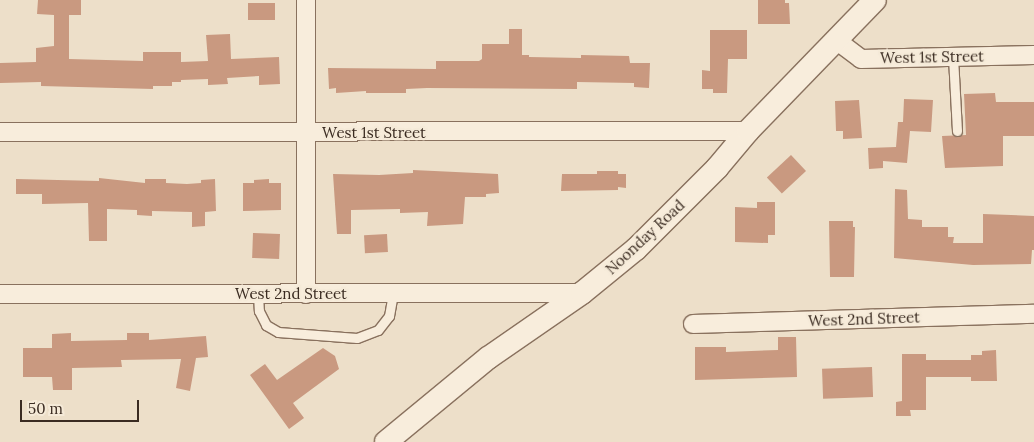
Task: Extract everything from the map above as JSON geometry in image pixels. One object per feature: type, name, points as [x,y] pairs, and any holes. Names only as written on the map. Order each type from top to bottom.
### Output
[{"type":"street","points":[[306,0],[306,294]]},
{"type":"street","name":"Noonday Road","points":[[386,442],[488,358],[582,293],[636,249],[718,168],[748,131],[875,0]]},
{"type":"street","name":"West 1st Street","points":[[836,40],[861,59],[1034,55]]},
{"type":"street","name":"West 1st Street","points":[[0,132],[748,131]]},
{"type":"street","name":"West 2nd Street","points":[[0,294],[582,293]]},
{"type":"street","name":"West 2nd Street","points":[[694,324],[1034,314]]},
{"type":"lane","points":[[953,57],[957,131]]},
{"type":"lane","points":[[258,294],[258,311],[266,325],[278,332],[356,338],[378,330],[389,316],[393,294]]},
{"type":"building","points":[[38,0],[81,0],[81,15],[69,15],[69,59],[143,61],[143,52],[181,52],[181,62],[208,61],[206,35],[230,34],[231,59],[279,57],[280,84],[259,85],[259,76],[227,78],[228,84],[208,85],[208,79],[181,80],[181,82],[172,82],[172,86],[153,86],[153,89],[41,86],[41,82],[0,83],[0,63],[36,62],[36,48],[54,46],[54,15],[37,14]]},
{"type":"building","points":[[758,0],[785,0],[785,3],[789,3],[790,24],[758,24]]},
{"type":"building","points":[[248,3],[275,3],[275,20],[248,20]]},
{"type":"building","points":[[509,29],[522,29],[522,55],[529,55],[529,57],[581,58],[581,55],[629,56],[630,63],[650,63],[649,88],[634,87],[634,83],[577,82],[577,89],[427,88],[406,89],[406,93],[366,93],[366,91],[336,93],[336,88],[329,89],[328,68],[436,69],[436,61],[479,61],[482,59],[482,44],[509,44]]},
{"type":"building","points":[[710,30],[747,30],[747,59],[728,59],[727,93],[713,93],[713,89],[702,89],[702,70],[710,71]]},
{"type":"building","points":[[995,93],[996,102],[1034,102],[1034,136],[1003,136],[1003,166],[945,168],[942,136],[966,135],[964,94]]},
{"type":"building","points":[[904,99],[933,100],[931,132],[910,131],[907,163],[883,161],[883,168],[869,169],[868,148],[896,147],[898,122],[903,122]]},
{"type":"building","points":[[859,100],[862,138],[843,139],[843,131],[836,131],[835,101]]},
{"type":"building","points":[[791,155],[806,171],[782,194],[767,178]]},
{"type":"building","points":[[413,170],[498,174],[499,193],[486,194],[486,197],[465,197],[463,224],[427,226],[428,212],[400,213],[400,209],[351,210],[351,234],[337,234],[333,174],[379,175],[413,173]]},
{"type":"building","points":[[597,171],[618,171],[618,174],[626,174],[626,188],[618,187],[618,190],[561,191],[562,174],[597,174]]},
{"type":"building","points":[[99,178],[145,183],[145,179],[166,179],[166,183],[187,184],[215,179],[216,211],[205,212],[205,226],[192,227],[192,212],[152,211],[152,216],[137,215],[137,210],[107,209],[107,241],[89,241],[88,203],[42,204],[42,194],[16,194],[16,179],[99,181]]},
{"type":"building","points":[[269,179],[269,183],[281,183],[281,210],[243,211],[243,183],[254,183],[254,180]]},
{"type":"building","points":[[895,189],[907,190],[908,219],[922,220],[922,227],[948,227],[948,237],[954,237],[953,243],[983,243],[983,214],[1034,216],[1034,250],[1032,250],[1031,264],[973,265],[894,258]]},
{"type":"building","points":[[757,202],[775,202],[775,235],[768,235],[768,243],[735,242],[735,207],[757,208]]},
{"type":"building","points":[[829,221],[853,221],[853,227],[855,227],[854,277],[830,277]]},
{"type":"building","points":[[253,233],[280,234],[279,259],[252,258]]},
{"type":"building","points":[[387,234],[388,252],[365,253],[364,235]]},
{"type":"building","points":[[71,333],[71,341],[127,340],[127,333],[149,333],[149,340],[206,336],[208,357],[196,358],[190,391],[176,388],[181,359],[121,360],[122,367],[72,368],[72,390],[53,390],[52,377],[23,377],[23,348],[52,348],[52,334]]},
{"type":"building","points":[[778,337],[796,337],[797,377],[695,380],[695,347],[726,347],[726,352],[778,350]]},
{"type":"building","points":[[323,348],[335,356],[339,369],[293,403],[304,418],[289,429],[250,375],[265,364],[277,380]]},
{"type":"building","points":[[996,350],[997,381],[971,381],[971,377],[926,377],[926,410],[910,410],[911,416],[896,416],[896,402],[902,401],[902,354],[926,354],[926,360],[971,360],[971,355],[982,355],[982,351]]},
{"type":"building","points":[[872,367],[873,397],[823,399],[822,369]]}]
